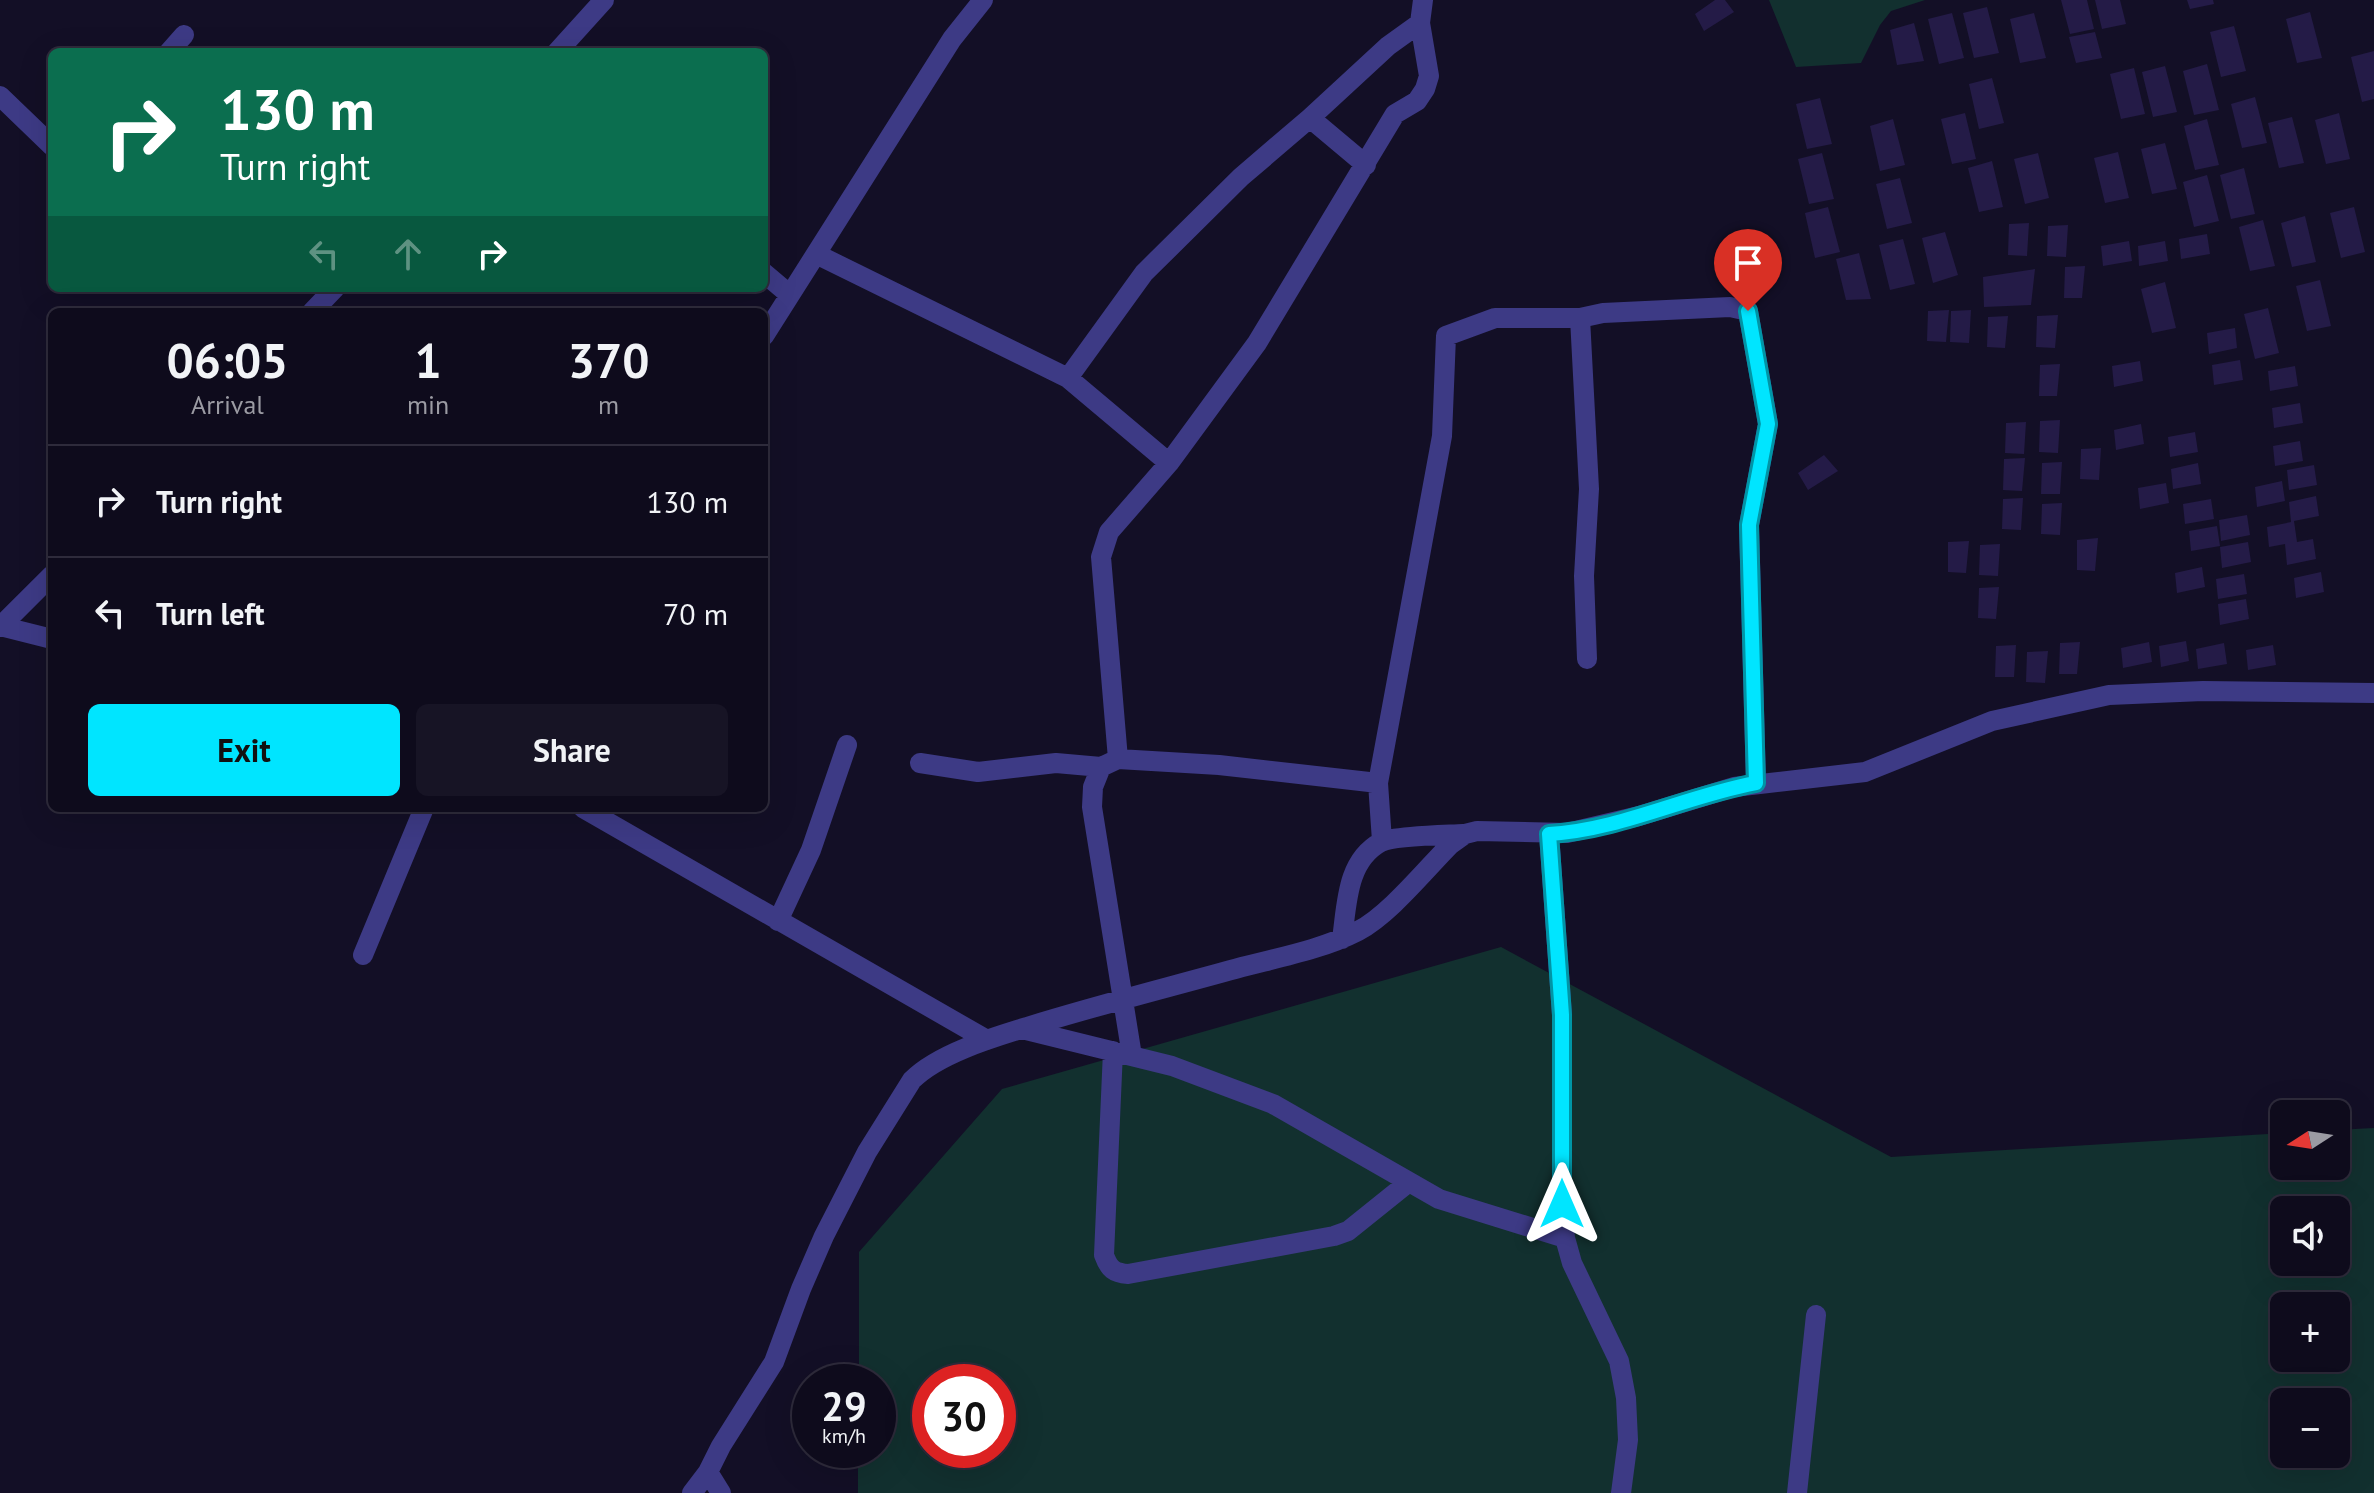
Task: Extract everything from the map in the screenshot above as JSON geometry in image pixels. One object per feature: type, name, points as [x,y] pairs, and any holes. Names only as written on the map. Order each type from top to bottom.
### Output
[{"type":"street","points":[[561,48],[604,0]]},
{"type":"street","points":[[768,330],[952,39],[983,0]]},
{"type":"street","points":[[1409,1182],[1348,1231],[1334,1236],[1128,1274],[1116,1273],[1108,1266],[1104,1255],[1122,1053],[1121,998],[1092,807],[1093,787],[1109,763],[1102,546],[1109,532],[1169,463],[1257,343],[1395,114],[1417,101],[1425,89],[1429,76],[1420,23],[1423,0]]},
{"type":"street","points":[[1068,378],[1144,273],[1241,177],[1388,46],[1420,23]]},
{"type":"street","points":[[173,48],[184,35]]},
{"type":"street","points":[[0,96],[48,142]]},
{"type":"street","points":[[1310,118],[1366,165]]},
{"type":"street","points":[[816,254],[1068,378],[1169,463]]},
{"type":"street","points":[[768,276],[790,295]]},
{"type":"street","points":[[316,308],[331,292]]},
{"type":"street","points":[[1382,841],[1378,783],[1442,436],[1446,336],[1495,318],[1580,318],[1603,313],[1730,307],[1748,311],[1768,424],[1749,525],[1756,783]]},
{"type":"street","points":[[1580,318],[1589,489],[1584,576],[1587,659]]},
{"type":"street","points":[[0,626],[48,579]]},
{"type":"street","points":[[0,626],[48,638]]},
{"type":"street","points":[[1342,939],[1352,877],[1359,863],[1382,841],[1477,831],[1567,833],[1756,783],[1865,772],[1992,721],[2109,695],[2203,691],[2374,693]]},
{"type":"street","points":[[778,921],[811,850],[847,745]]},
{"type":"street","points":[[920,763],[978,772],[1056,763],[1219,765],[1378,783]]},
{"type":"street","points":[[363,955],[422,812]]},
{"type":"street","points":[[590,812],[987,1040]]},
{"type":"street","points":[[692,1493],[708,1472],[774,1362],[824,1236],[867,1152],[912,1080],[928,1067],[987,1040],[1121,998],[1183,984],[1342,939],[1373,922],[1451,844],[1465,834]]},
{"type":"street","points":[[1549,834],[1562,1015],[1562,1204],[1565,1238],[1572,1263],[1619,1361],[1626,1398],[1628,1440],[1621,1493]]},
{"type":"street","points":[[1022,1029],[1172,1066],[1273,1104],[1439,1199],[1565,1238]]},
{"type":"street","points":[[1797,1493],[1816,1315]]},
{"type":"street","points":[[708,1472],[721,1493]]},
{"type":"green space","points":[[1769,0],[1925,0],[1891,11],[1880,25],[1861,63],[1796,67]]},
{"type":"green space","points":[[1501,947],[1891,1157],[2270,1134],[2270,1180],[2350,1180],[2350,1129],[2374,1128],[2374,1493],[858,1493],[858,1468],[896,1468],[896,1364],[859,1364],[859,1252],[1002,1089]]},
{"type":"building","points":[[1715,0],[1725,0],[1734,12],[1704,31],[1695,14]]},
{"type":"building","points":[[2061,0],[2087,0],[2094,29],[2070,34]]},
{"type":"building","points":[[2095,0],[2120,0],[2126,24],[2102,29]]},
{"type":"building","points":[[2187,0],[2213,0],[2214,4],[2190,9]]},
{"type":"building","points":[[1987,7],[1999,53],[1974,58],[1963,13]]},
{"type":"building","points":[[2310,12],[2322,58],[2297,63],[2286,19]]},
{"type":"building","points":[[1952,13],[1964,58],[1939,64],[1928,19]]},
{"type":"building","points":[[2034,13],[2046,58],[2020,63],[2010,19]]},
{"type":"building","points":[[1914,23],[1924,61],[1897,65],[1890,30]]},
{"type":"building","points":[[2234,26],[2246,71],[2221,77],[2210,32]]},
{"type":"building","points":[[2095,32],[2102,58],[2076,63],[2069,37]]},
{"type":"building","points":[[2374,51],[2374,99],[2362,102],[2351,57]]},
{"type":"building","points":[[2207,64],[2219,110],[2194,115],[2183,71]]},
{"type":"building","points":[[2165,66],[2177,112],[2153,117],[2142,72]]},
{"type":"building","points":[[2134,68],[2145,114],[2121,119],[2110,74]]},
{"type":"building","points":[[1992,78],[2004,123],[1979,129],[1969,84]]},
{"type":"building","points":[[2255,97],[2267,143],[2242,148],[2231,104]]},
{"type":"building","points":[[1820,98],[1832,144],[1807,149],[1796,104]]},
{"type":"building","points":[[1965,113],[1976,159],[1952,164],[1941,119]]},
{"type":"building","points":[[2339,113],[2350,159],[2326,164],[2315,120]]},
{"type":"building","points":[[2292,117],[2304,163],[2279,168],[2268,123]]},
{"type":"building","points":[[1893,119],[1905,165],[1880,171],[1870,126]]},
{"type":"building","points":[[2207,119],[2219,165],[2195,170],[2184,126]]},
{"type":"building","points":[[2165,143],[2177,189],[2152,194],[2141,149]]},
{"type":"building","points":[[2118,152],[2129,198],[2105,203],[2094,158]]},
{"type":"building","points":[[1822,153],[1834,199],[1809,204],[1798,159]]},
{"type":"building","points":[[2038,153],[2049,198],[2025,204],[2014,159]]},
{"type":"building","points":[[1992,161],[2003,207],[1979,212],[1968,168]]},
{"type":"building","points":[[2244,168],[2255,214],[2231,219],[2220,175]]},
{"type":"building","points":[[2207,175],[2219,221],[2194,227],[2183,182]]},
{"type":"building","points":[[1900,178],[1912,223],[1887,229],[1876,184]]},
{"type":"building","points":[[1828,207],[1840,252],[1815,258],[1805,213]]},
{"type":"building","points":[[2354,207],[2365,252],[2341,258],[2330,213]]},
{"type":"building","points":[[2305,216],[2316,262],[2292,267],[2281,223]]},
{"type":"building","points":[[2263,220],[2275,266],[2250,271],[2239,227]]},
{"type":"building","points":[[2029,223],[2027,256],[2008,255],[2009,224]]},
{"type":"building","points":[[2068,225],[2066,257],[2047,256],[2048,226]]},
{"type":"building","points":[[1945,232],[1958,275],[1933,283],[1922,238]]},
{"type":"building","points":[[2207,234],[2210,254],[2181,259],[2179,239]]},
{"type":"building","points":[[1903,239],[1915,284],[1890,290],[1879,245]]},
{"type":"building","points":[[2129,241],[2132,261],[2103,266],[2101,246]]},
{"type":"building","points":[[2165,241],[2168,261],[2139,266],[2138,246]]},
{"type":"building","points":[[1859,253],[1871,299],[1846,300],[1836,259]]},
{"type":"building","points":[[2085,266],[2082,298],[2064,298],[2065,267]]},
{"type":"building","points":[[2035,269],[2031,305],[1984,307],[1983,277]]},
{"type":"building","points":[[2320,280],[2331,326],[2307,331],[2296,286]]},
{"type":"building","points":[[2165,282],[2176,328],[2152,333],[2141,289]]},
{"type":"building","points":[[2268,308],[2279,353],[2255,359],[2244,314]]},
{"type":"building","points":[[1949,310],[1946,342],[1927,341],[1928,311]]},
{"type":"building","points":[[1971,310],[1969,343],[1950,342],[1951,311]]},
{"type":"building","points":[[2058,315],[2055,348],[2036,347],[2037,316]]},
{"type":"building","points":[[2008,316],[2005,348],[1987,347],[1988,317]]},
{"type":"building","points":[[2235,328],[2237,348],[2209,354],[2207,333]]},
{"type":"building","points":[[2240,360],[2243,380],[2214,385],[2212,365]]},
{"type":"building","points":[[2140,361],[2143,381],[2114,387],[2112,366]]},
{"type":"building","points":[[2060,364],[2057,396],[2039,396],[2040,365]]},
{"type":"building","points":[[2295,366],[2298,386],[2270,391],[2268,371]]},
{"type":"building","points":[[2300,403],[2303,423],[2274,428],[2272,408]]},
{"type":"building","points":[[2060,420],[2058,453],[2039,452],[2040,421]]},
{"type":"building","points":[[2026,422],[2024,454],[2005,453],[2006,423]]},
{"type":"building","points":[[2141,424],[2144,444],[2116,450],[2114,430]]},
{"type":"building","points":[[2195,432],[2198,452],[2170,457],[2168,437]]},
{"type":"building","points":[[2300,441],[2303,461],[2275,466],[2273,446]]},
{"type":"building","points":[[2101,448],[2099,480],[2080,479],[2081,449]]},
{"type":"building","points":[[1824,455],[1838,471],[1808,490],[1798,473]]},
{"type":"building","points":[[2025,458],[2022,491],[2003,490],[2004,459]]},
{"type":"building","points":[[2062,462],[2060,494],[2041,494],[2042,463]]},
{"type":"building","points":[[2198,463],[2201,484],[2173,489],[2171,469]]},
{"type":"building","points":[[2314,465],[2317,485],[2289,490],[2287,470]]},
{"type":"building","points":[[2282,481],[2285,501],[2257,507],[2255,487]]},
{"type":"building","points":[[2166,483],[2169,503],[2140,509],[2138,488]]},
{"type":"building","points":[[2316,496],[2319,516],[2294,521],[2297,542],[2313,539],[2316,559],[2287,565],[2285,544],[2269,547],[2267,527],[2291,522],[2289,502]]},
{"type":"building","points":[[2023,498],[2021,530],[2002,529],[2003,499]]},
{"type":"building","points":[[2211,499],[2214,519],[2185,524],[2183,504]]},
{"type":"building","points":[[2062,503],[2060,535],[2041,534],[2042,504]]},
{"type":"building","points":[[2247,515],[2250,535],[2221,541],[2219,520]]},
{"type":"building","points":[[2217,526],[2220,546],[2191,551],[2189,531]]},
{"type":"building","points":[[2098,538],[2095,571],[2077,570],[2077,540]]},
{"type":"building","points":[[1969,541],[1966,573],[1948,572],[1948,542]]},
{"type":"building","points":[[2248,542],[2251,562],[2222,568],[2220,547]]},
{"type":"building","points":[[2000,544],[1998,576],[1979,575],[1980,545]]},
{"type":"building","points":[[2202,567],[2205,587],[2177,593],[2175,573]]},
{"type":"building","points":[[2321,572],[2324,592],[2296,598],[2294,578]]},
{"type":"building","points":[[2244,574],[2247,594],[2218,599],[2216,579]]},
{"type":"building","points":[[1999,587],[1996,619],[1978,618],[1979,588]]},
{"type":"building","points":[[2246,599],[2249,619],[2220,625],[2218,604]]},
{"type":"building","points":[[2186,641],[2189,661],[2161,667],[2159,646]]},
{"type":"building","points":[[2080,642],[2077,674],[2059,674],[2060,643]]},
{"type":"building","points":[[2149,642],[2152,662],[2123,668],[2121,648]]},
{"type":"building","points":[[2224,643],[2227,664],[2198,669],[2196,649]]},
{"type":"building","points":[[2016,645],[2014,677],[1995,677],[1996,646]]},
{"type":"building","points":[[2273,645],[2276,665],[2248,670],[2246,650]]},
{"type":"building","points":[[2048,651],[2045,683],[2026,682],[2027,652]]},
{"type":"route","points":[[1562,1204],[1562,1015],[1549,834],[1567,833],[1639,816],[1707,794],[1756,783],[1749,525],[1768,424],[1748,311]]}]
